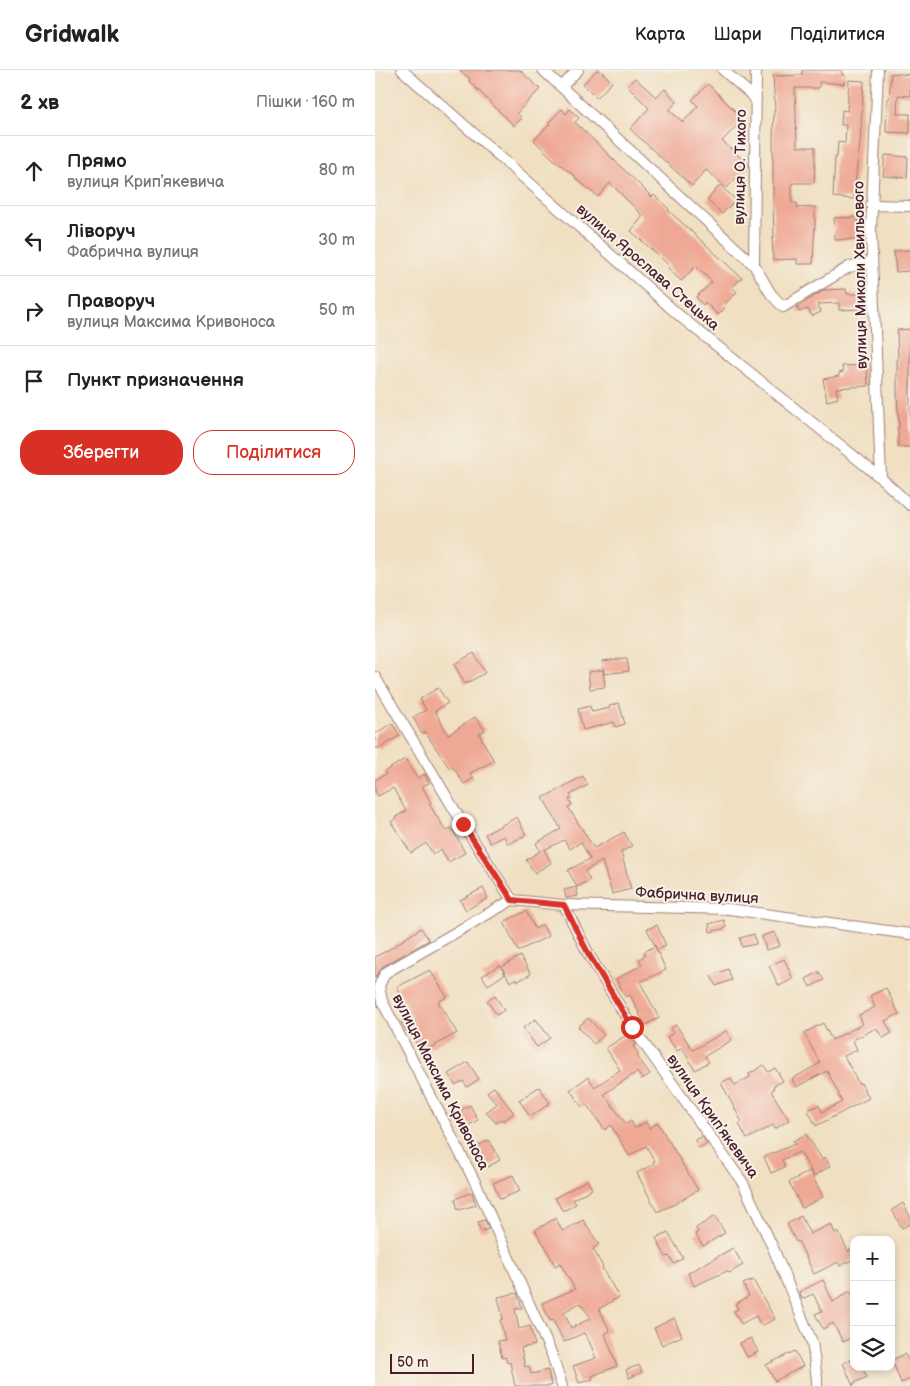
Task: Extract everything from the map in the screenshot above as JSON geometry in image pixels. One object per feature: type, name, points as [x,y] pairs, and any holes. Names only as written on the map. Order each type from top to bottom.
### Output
[{"type":"street","name":"вулиця Ярослава Стецька","points":[[402,70],[681,317],[881,478],[910,505]]},
{"type":"street","points":[[543,70],[754,265],[771,294],[783,307],[849,267],[872,262]]},
{"type":"street","points":[[562,86],[577,70]]},
{"type":"street","points":[[723,70],[756,99]]},
{"type":"street","name":"вулиця О. Тихого","points":[[754,265],[756,70]]},
{"type":"street","name":"вулиця Миколи Хвильового","points":[[878,70],[871,204],[881,478]]},
{"type":"street","points":[[871,204],[910,206]]},
{"type":"street","points":[[375,677],[463,824],[512,900]]},
{"type":"street","name":"Фабрична вулиця","points":[[512,900],[564,905],[729,909],[910,934]]},
{"type":"street","name":"вулиця Максима Кривоноса","points":[[512,900],[385,973],[379,986],[382,1002],[476,1184],[552,1355],[562,1386]]},
{"type":"street","name":"вулиця Крипʼякевича","points":[[564,905],[588,953],[632,1027],[743,1183],[773,1248],[812,1342],[817,1386]]},
{"type":"building","points":[[459,70],[520,70],[540,89],[517,113],[522,118],[514,126],[469,81],[470,79]]},
{"type":"building","points":[[597,70],[600,70],[612,82],[597,98],[583,84]]},
{"type":"building","points":[[802,70],[842,70],[842,75],[845,75],[844,84],[819,82],[819,88],[795,88],[797,147],[815,147],[815,164],[814,183],[792,183],[792,203],[797,203],[798,208],[815,207],[813,264],[797,264],[797,259],[773,260],[773,141],[775,110],[773,76],[802,75]]},
{"type":"building","points":[[891,73],[910,75],[910,96],[898,95],[897,114],[910,114],[910,133],[886,132],[887,99],[889,99]]},
{"type":"building","points":[[635,78],[656,97],[665,89],[677,102],[669,110],[683,122],[698,106],[692,100],[708,84],[743,119],[722,141],[748,164],[748,167],[727,188],[706,170],[692,186],[630,129],[649,108],[627,86]]},
{"type":"building","points":[[849,80],[864,81],[854,199],[833,197],[835,157],[837,157],[838,142],[845,143],[846,125],[841,125],[842,110],[847,111]]},
{"type":"building","points":[[562,109],[566,114],[570,109],[579,118],[575,122],[652,197],[654,195],[742,278],[732,287],[737,292],[723,306],[725,308],[718,315],[705,302],[703,305],[696,297],[712,282],[696,266],[681,281],[668,268],[670,266],[631,231],[643,216],[610,183],[598,197],[534,140]]},
{"type":"building","points":[[885,155],[908,157],[907,178],[883,176]]},
{"type":"building","points":[[720,185],[736,200],[722,214],[707,200]]},
{"type":"building","points":[[858,217],[859,239],[835,240],[834,218]]},
{"type":"building","points":[[910,250],[910,271],[896,272],[894,251]]},
{"type":"building","points":[[846,289],[847,294],[861,294],[862,309],[839,310],[839,303],[818,304],[821,312],[812,316],[808,309],[799,312],[797,307],[824,290]]},
{"type":"building","points":[[910,329],[910,447],[898,447],[897,330]]},
{"type":"building","points":[[867,365],[868,386],[836,388],[838,398],[827,401],[823,379],[839,376],[839,373],[843,372],[842,366]]},
{"type":"building","points":[[474,653],[485,673],[465,684],[454,664]]},
{"type":"building","points":[[627,659],[629,671],[604,674],[602,661]]},
{"type":"building","points":[[603,670],[605,687],[590,689],[588,672]]},
{"type":"building","points":[[438,688],[448,703],[435,711],[448,735],[475,717],[485,730],[479,734],[494,761],[470,773],[474,778],[464,784],[453,767],[450,769],[425,732],[422,734],[413,717],[426,710],[420,699]]},
{"type":"building","points":[[619,703],[625,724],[616,727],[614,722],[583,730],[578,709],[590,706],[592,712],[610,708],[609,706]]},
{"type":"building","points":[[392,723],[400,735],[379,749],[378,747],[375,749],[375,734]]},
{"type":"building","points":[[405,759],[417,778],[425,774],[429,783],[422,786],[431,803],[429,804],[446,831],[452,828],[465,853],[448,862],[441,849],[433,854],[426,843],[411,853],[391,822],[406,811],[393,788],[378,796],[375,792],[375,780]]},
{"type":"building","points":[[583,776],[588,785],[570,795],[572,798],[569,799],[572,805],[568,807],[594,848],[624,832],[632,846],[621,852],[631,889],[612,894],[602,861],[585,871],[590,880],[577,887],[568,870],[590,859],[581,842],[570,849],[564,840],[544,850],[551,863],[535,873],[526,860],[540,851],[536,843],[561,829],[543,798]]},
{"type":"building","points":[[517,817],[526,835],[508,844],[504,836],[490,843],[485,834]]},
{"type":"building","points":[[576,887],[578,896],[566,898],[564,890]]},
{"type":"building","points":[[483,888],[488,898],[466,910],[460,900]]},
{"type":"building","points":[[526,911],[535,929],[542,925],[549,936],[518,951],[504,922]]},
{"type":"building","points":[[724,920],[726,928],[710,932],[709,924]]},
{"type":"building","points":[[657,925],[666,946],[657,950],[647,929]]},
{"type":"building","points":[[421,928],[429,940],[382,967],[375,978],[375,957]]},
{"type":"building","points":[[775,932],[780,946],[766,950],[762,936]]},
{"type":"building","points":[[754,934],[756,944],[742,947],[740,938]]},
{"type":"building","points":[[655,946],[666,970],[640,982],[659,1018],[645,1025],[630,995],[626,997],[616,979],[642,965],[639,959],[645,956],[644,952]]},
{"type":"building","points":[[520,956],[531,974],[518,981],[516,979],[510,982],[502,967]]},
{"type":"building","points":[[784,959],[793,979],[779,986],[769,966]]},
{"type":"building","points":[[500,965],[505,974],[488,985],[482,976]]},
{"type":"building","points":[[728,969],[732,980],[716,986],[711,976]]},
{"type":"building","points":[[430,970],[447,997],[438,1002],[457,1033],[421,1053],[409,1029],[406,1031],[401,1022],[412,1017],[397,987]]},
{"type":"building","points":[[819,972],[824,980],[810,987],[806,979]]},
{"type":"building","points":[[886,988],[899,1014],[885,1021],[892,1033],[883,1038],[876,1028],[853,1040],[857,1050],[844,1056],[869,1098],[816,1126],[808,1110],[819,1105],[822,1112],[842,1102],[827,1071],[796,1087],[792,1079],[820,1063],[804,1033],[823,1023],[832,1040],[863,1024],[859,1015],[875,1007],[870,996]]},
{"type":"building","points":[[495,996],[504,1010],[497,1015],[487,1001]]},
{"type":"building","points":[[588,1018],[604,1035],[594,1044],[578,1027]]},
{"type":"building","points":[[536,1019],[550,1038],[537,1047],[523,1028]]},
{"type":"building","points":[[676,1025],[693,1050],[726,1031],[732,1040],[705,1056],[709,1062],[695,1070],[682,1048],[677,1051],[667,1037],[673,1033],[670,1029]]},
{"type":"building","points":[[628,1034],[636,1044],[633,1046],[639,1054],[637,1056],[650,1074],[642,1079],[637,1072],[604,1094],[626,1124],[631,1121],[635,1128],[646,1122],[649,1128],[658,1123],[698,1190],[657,1212],[637,1173],[654,1164],[653,1162],[655,1161],[646,1146],[629,1156],[611,1125],[605,1130],[586,1104],[582,1107],[570,1090],[588,1077],[595,1087],[620,1070],[606,1048]]},
{"type":"building","points":[[468,1062],[479,1079],[467,1087],[463,1081],[455,1085],[448,1074]]},
{"type":"building","points":[[764,1065],[768,1072],[775,1068],[783,1081],[773,1086],[774,1089],[771,1091],[789,1120],[775,1129],[773,1125],[747,1139],[739,1124],[742,1122],[721,1083],[730,1078],[735,1085],[750,1077],[749,1074]]},
{"type":"building","points":[[494,1087],[514,1113],[503,1121],[501,1119],[496,1123],[486,1112],[497,1104],[487,1092]]},
{"type":"building","points":[[539,1087],[550,1103],[530,1117],[519,1100]]},
{"type":"building","points":[[470,1105],[478,1120],[462,1129],[454,1114]]},
{"type":"building","points":[[806,1134],[822,1159],[825,1157],[830,1166],[814,1176],[800,1152],[782,1160],[785,1167],[771,1173],[764,1157],[795,1144],[793,1141]]},
{"type":"building","points":[[702,1137],[707,1144],[698,1148],[695,1140]]},
{"type":"building","points":[[489,1140],[500,1160],[486,1168],[475,1147]]},
{"type":"building","points":[[810,1171],[823,1197],[802,1208],[789,1182]]},
{"type":"building","points":[[513,1175],[520,1191],[500,1199],[493,1183]]},
{"type":"building","points":[[587,1180],[592,1189],[573,1199],[576,1204],[562,1210],[555,1198]]},
{"type":"building","points":[[472,1192],[476,1205],[458,1210],[455,1199]]},
{"type":"building","points":[[903,1203],[910,1216],[910,1224],[902,1228],[892,1210]]},
{"type":"building","points":[[715,1216],[725,1233],[703,1246],[695,1234],[698,1232],[696,1228]]},
{"type":"building","points":[[801,1216],[810,1234],[831,1224],[835,1233],[838,1231],[848,1251],[850,1250],[850,1261],[840,1266],[838,1262],[814,1274],[798,1241],[796,1242],[787,1224]]},
{"type":"building","points":[[556,1218],[562,1231],[583,1220],[599,1244],[593,1249],[619,1297],[599,1309],[610,1331],[605,1334],[617,1366],[592,1376],[593,1379],[579,1383],[573,1366],[596,1358],[584,1333],[564,1342],[553,1320],[550,1321],[542,1303],[575,1289],[560,1263],[555,1266],[535,1230]],"holes":[[[580,1303],[591,1318],[571,1328],[564,1312]]]},
{"type":"building","points":[[485,1220],[489,1229],[480,1231],[478,1222]]},
{"type":"building","points":[[668,1232],[683,1258],[674,1264],[669,1256],[666,1257],[656,1238]]},
{"type":"building","points":[[733,1248],[743,1265],[729,1273],[727,1271],[694,1286],[688,1273]]},
{"type":"building","points":[[753,1280],[775,1319],[761,1326],[756,1316],[741,1324],[734,1311],[738,1309],[735,1304],[749,1296],[743,1284]]},
{"type":"building","points":[[823,1280],[833,1302],[850,1291],[850,1338],[843,1342],[833,1323],[823,1329],[815,1314],[822,1311],[813,1294],[802,1299],[799,1292]]},
{"type":"building","points":[[517,1293],[522,1308],[515,1309],[519,1329],[530,1326],[535,1345],[521,1348],[525,1367],[529,1366],[531,1374],[548,1370],[551,1386],[515,1386],[510,1362],[507,1363],[505,1357],[502,1358],[498,1341],[505,1340],[500,1320],[503,1319],[498,1297]]},
{"type":"building","points":[[674,1318],[682,1336],[662,1345],[654,1328]]},
{"type":"building","points":[[751,1338],[758,1352],[747,1357],[740,1343]]},
{"type":"building","points":[[795,1351],[803,1366],[775,1381],[766,1365]]},
{"type":"building","points":[[905,1354],[910,1364],[910,1379],[901,1383],[895,1368],[895,1359]]},
{"type":"building","points":[[850,1360],[850,1371],[864,1371],[867,1377],[854,1383],[853,1386],[843,1363]]},
{"type":"building","points":[[639,1365],[642,1372],[629,1378],[626,1370]]},
{"type":"route","points":[[463,824],[512,900],[564,905],[588,953],[632,1027]]}]
